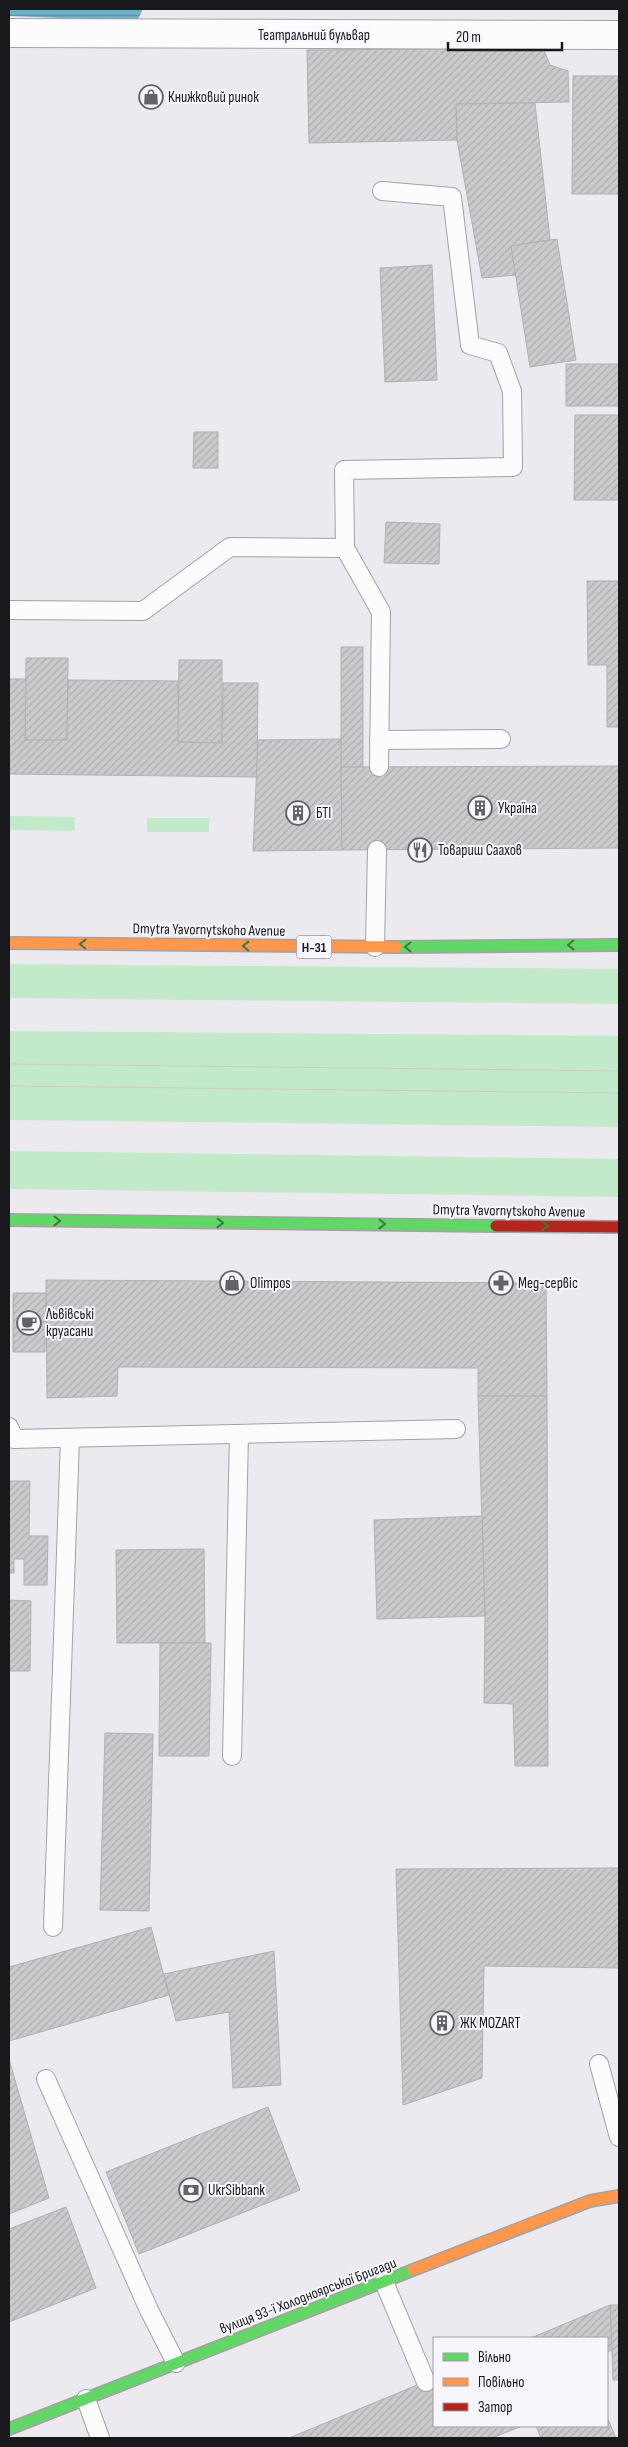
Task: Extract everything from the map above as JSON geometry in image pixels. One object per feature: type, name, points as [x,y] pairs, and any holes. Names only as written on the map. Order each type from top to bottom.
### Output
[{"type":"main road","name":"Dmytra Yavornytskoho Avenue","points":[[9,943],[375,947],[619,945]]},
{"type":"main road","name":"Dmytra Yavornytskoho Avenue","points":[[9,1220],[619,1227]]},
{"type":"main road","name":"вулиця 93-ї Холодноярської Бригади","points":[[9,2428],[590,2202],[619,2196]]},
{"type":"street","name":"Театральний бульвар","points":[[9,33],[619,36]]},
{"type":"lane","points":[[379,767],[381,612],[345,548],[344,470],[513,467],[512,391],[498,353],[470,345],[452,197],[382,191]]},
{"type":"lane","points":[[9,610],[143,611],[230,547],[345,548]]},
{"type":"lane","points":[[379,740],[501,739]]},
{"type":"lane","points":[[375,947],[377,850]]},
{"type":"lane","points":[[9,1427],[14,1439],[456,1429]]},
{"type":"lane","points":[[232,1756],[239,1434]]},
{"type":"lane","points":[[53,1927],[70,1438]]},
{"type":"lane","points":[[599,2064],[619,2137]]},
{"type":"lane","points":[[46,2079],[149,2310],[176,2363]]},
{"type":"lane","points":[[384,2282],[426,2382]]},
{"type":"lane","points":[[86,2399],[100,2438]]},
{"type":"green space","points":[[9,816],[75,817],[75,831],[9,830]]},
{"type":"green space","points":[[147,818],[209,818],[209,832],[147,832]]},
{"type":"green space","points":[[9,964],[619,969],[619,1004],[9,998]]},
{"type":"green space","points":[[9,1031],[619,1036],[619,1127],[9,1120]]},
{"type":"green space","points":[[9,1151],[619,1159],[619,1197],[9,1189]]},
{"type":"water","points":[[9,9],[143,9],[137,21],[9,16]]},
{"type":"building","points":[[543,48],[550,65],[568,71],[569,102],[456,104],[457,140],[309,143],[307,50]]},
{"type":"building","points":[[573,76],[619,76],[619,194],[572,194]]},
{"type":"building","points":[[535,103],[550,240],[511,246],[516,275],[482,278],[457,140],[456,104]]},
{"type":"building","points":[[557,239],[576,360],[530,367],[511,246]]},
{"type":"building","points":[[432,265],[437,380],[385,382],[380,268]]},
{"type":"building","points":[[566,364],[619,364],[619,406],[566,406]]},
{"type":"building","points":[[575,415],[619,415],[619,500],[574,500]]},
{"type":"building","points":[[194,432],[218,432],[218,468],[193,468]]},
{"type":"building","points":[[386,522],[440,524],[439,564],[384,563]]},
{"type":"building","points":[[587,581],[619,581],[619,727],[607,727],[607,665],[588,665]]},
{"type":"building","points":[[341,647],[363,647],[363,767],[341,767]]},
{"type":"building","points":[[26,658],[68,658],[67,740],[25,740]]},
{"type":"building","points":[[179,660],[222,660],[222,743],[178,742]]},
{"type":"building","points":[[9,679],[26,679],[25,740],[67,740],[68,680],[178,681],[178,742],[222,743],[223,683],[258,683],[257,777],[9,774]]},
{"type":"building","name":"БТІ","points":[[341,739],[342,850],[253,851],[258,740]]},
{"type":"building","name":"Україна","points":[[619,766],[619,848],[342,850],[341,767]]},
{"type":"building","points":[[46,1280],[546,1283],[547,1396],[478,1396],[478,1368],[118,1367],[117,1396],[47,1398]]},
{"type":"building","name":"Львівські круасани","points":[[13,1293],[46,1293],[45,1352],[13,1352]]},
{"type":"building","points":[[478,1396],[547,1396],[548,1766],[515,1766],[513,1704],[484,1703],[485,1616]]},
{"type":"building","points":[[9,1481],[30,1481],[29,1536],[48,1536],[47,1585],[24,1585],[24,1559],[14,1559],[14,1573],[9,1573]]},
{"type":"building","points":[[482,1516],[485,1616],[377,1619],[374,1520]]},
{"type":"building","points":[[204,1549],[205,1643],[117,1643],[116,1550]]},
{"type":"building","points":[[9,1600],[31,1601],[30,1671],[9,1671]]},
{"type":"building","points":[[160,1643],[211,1643],[209,1756],[159,1756]]},
{"type":"building","points":[[105,1733],[153,1734],[149,1911],[100,1910]]},
{"type":"building","name":"ЖК MOZART","points":[[619,1868],[619,1968],[484,1966],[482,2078],[403,2105],[396,1869]]},
{"type":"building","points":[[151,1927],[169,1995],[9,2041],[9,1967]]},
{"type":"building","points":[[274,1951],[281,2085],[233,2088],[229,2012],[176,2021],[164,1974]]},
{"type":"building","points":[[9,2059],[49,2198],[9,2214]]},
{"type":"building","points":[[268,2107],[300,2190],[139,2254],[106,2172]]},
{"type":"building","points":[[66,2207],[96,2288],[9,2322],[9,2229]]},
{"type":"building","points":[[610,2305],[619,2305],[619,2380],[613,2380]]},
{"type":"building","points":[[610,2305],[612,2350],[608,2352],[608,2337],[533,2337]]},
{"type":"building","points":[[433,2378],[433,2427],[520,2427],[492,2438],[289,2438]]},
{"type":"building","points":[[608,2419],[616,2438],[541,2438],[536,2427],[608,2427]]},
{"type":"tram line","points":[[9,1064],[619,1071]]},
{"type":"tram line","points":[[9,1086],[619,1093]]},
{"type":"traffic: fast","points":[[396,947],[619,945]]},
{"type":"traffic: fast","points":[[9,1220],[496,1226]]},
{"type":"traffic: fast","points":[[9,2429],[413,2270]]},
{"type":"traffic: slow","points":[[9,943],[396,947]]},
{"type":"traffic: slow","points":[[413,2270],[590,2201],[619,2196]]},
{"type":"traffic: jam","points":[[496,1226],[619,1227]]},
{"type":"place","name":"Книжковий ринок","points":[[151,97]]},
{"type":"place","name":"Україна","points":[[480,808]]},
{"type":"place","name":"БТІ","points":[[298,813]]},
{"type":"place","name":"Товариш Саахов","points":[[420,850]]},
{"type":"place","name":"Olimpos","points":[[232,1283]]},
{"type":"place","name":"Мед-сервіс","points":[[501,1283]]},
{"type":"place","name":"Львівські круасани","points":[[29,1323]]},
{"type":"place","name":"ЖК MOZART","points":[[442,2023]]},
{"type":"place","name":"UkrSibbank","points":[[191,2190]]}]
